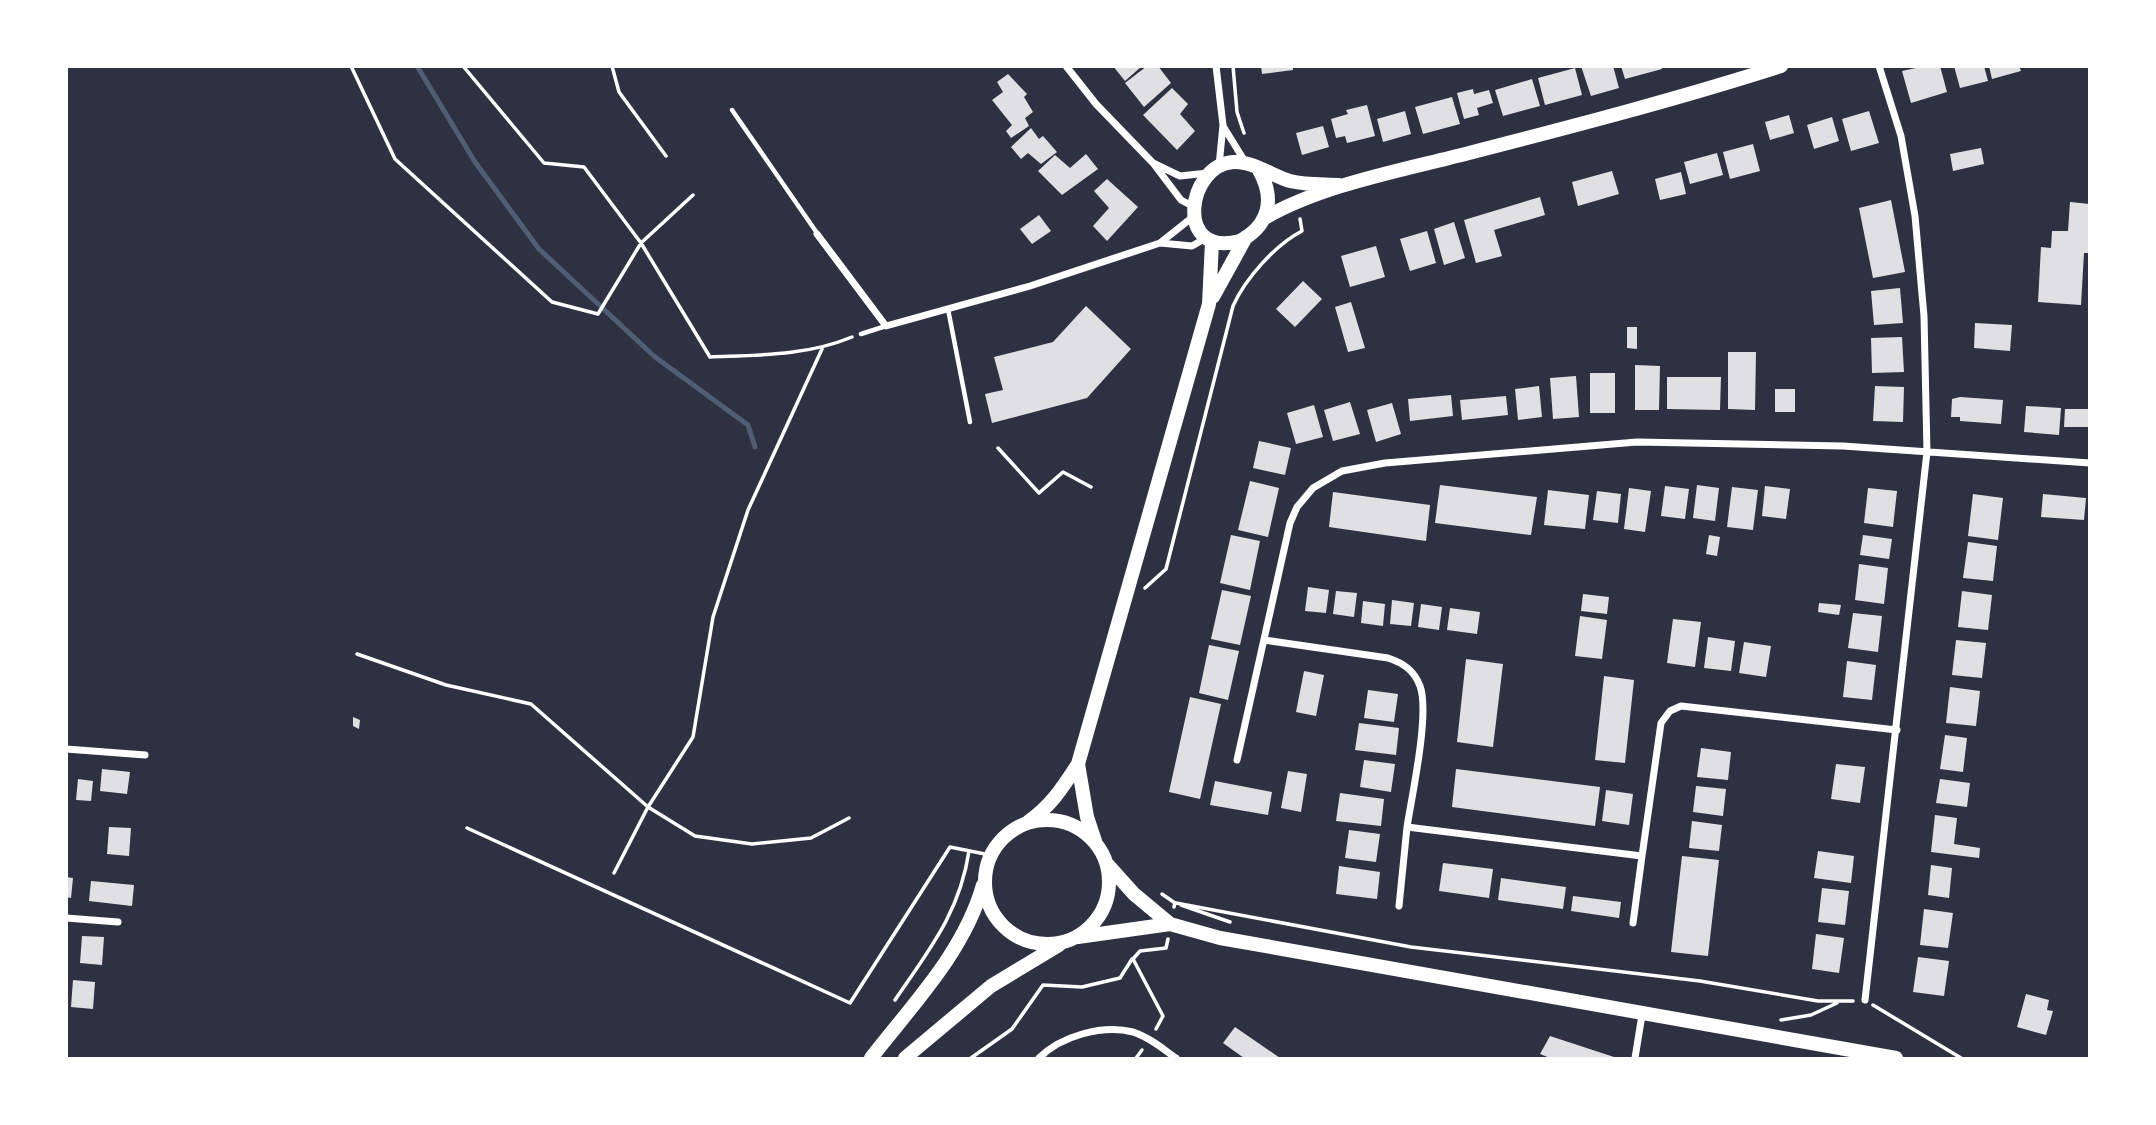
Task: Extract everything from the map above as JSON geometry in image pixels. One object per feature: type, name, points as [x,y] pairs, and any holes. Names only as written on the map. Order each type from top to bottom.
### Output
[{"type":"main road","points":[[871,1059],[950,957],[976,908],[990,855],[1010,831],[1045,810],[1060,793],[1078,764],[1209,304],[1246,237],[1263,219],[1279,210],[1344,186],[1656,106],[1781,66]]},
{"type":"main road","points":[[1246,237],[1234,242],[1209,240],[1196,228],[1194,212],[1214,169],[1232,162],[1294,182],[1344,186]]},
{"type":"main road","points":[[1255,168],[1269,193],[1263,219]]},
{"type":"main road","points":[[1209,240],[1209,304]]},
{"type":"main road","points":[[1078,764],[1087,817],[1107,864],[1134,894],[1170,924],[1220,938],[1896,1059]]},
{"type":"main road","points":[[1028,822],[1066,822],[1077,827],[1097,844]]},
{"type":"main road","points":[[905,1059],[991,986],[1095,921],[1106,900],[1107,864]]},
{"type":"main road","points":[[984,880],[988,903],[1008,931],[1029,942],[1070,939],[1170,924]]},
{"type":"street","points":[[1066,66],[1096,104],[1153,163],[1181,200],[1194,212],[1160,243]]},
{"type":"street","points":[[1153,163],[1180,176],[1214,169],[1223,125],[1216,66]]},
{"type":"street","points":[[1865,1000],[1927,452],[1924,316],[1916,216],[1901,136],[1879,66]]},
{"type":"street","points":[[1223,125],[1241,158],[1255,168]]},
{"type":"street","points":[[817,234],[886,326],[1160,243],[1192,246],[1209,240]]},
{"type":"street","points":[[1237,760],[1293,514],[1312,488],[1342,471],[1385,463],[1637,442],[1843,446],[2090,463]]},
{"type":"street","points":[[1264,640],[1388,658],[1402,664],[1415,675],[1423,701],[1399,906]]},
{"type":"street","points":[[1633,923],[1659,732],[1670,711],[1681,706],[1706,707],[1897,730]]},
{"type":"street","points":[[66,749],[145,755]]},
{"type":"street","points":[[1407,827],[1642,856]]},
{"type":"street","points":[[66,918],[118,922]]},
{"type":"street","points":[[1635,1059],[1642,1015]]},
{"type":"street","points":[[1039,1059],[1053,1046],[1088,1033],[1118,1031],[1149,1040],[1176,1059]]},
{"type":"lane","points":[[732,110],[817,234]]},
{"type":"lane","points":[[948,309],[970,422]]},
{"type":"lane","points":[[861,334],[886,326]]},
{"type":"path","points":[[351,66],[395,159],[552,302],[598,314],[641,243],[693,195]]},
{"type":"path","points":[[463,66],[544,163],[584,167],[641,243],[710,357],[792,354],[822,349],[861,334]]},
{"type":"path","points":[[612,66],[619,92],[666,156]]},
{"type":"path","points":[[1233,66],[1237,112],[1246,136]]},
{"type":"path","points":[[1142,591],[1166,569],[1233,306],[1241,288],[1290,237],[1302,231],[1297,204]]},
{"type":"path","points":[[614,873],[648,807],[694,737],[713,617],[748,510],[822,349]]},
{"type":"path","points":[[998,448],[1039,493],[1063,472],[1091,487]]},
{"type":"path","points":[[357,654],[446,685],[531,704],[648,807],[695,836],[752,844],[811,838],[849,818]]},
{"type":"path","points":[[467,828],[850,1003],[950,847],[990,855]]},
{"type":"path","points":[[889,1009],[956,905],[965,878],[969,851]]},
{"type":"path","points":[[1154,889],[1175,903],[1411,947],[1688,979],[1818,1001],[1865,1000],[1961,1059]]},
{"type":"path","points":[[971,1059],[1012,1029],[1043,985],[1082,987],[1120,978],[1140,951],[1166,948],[1175,903]]},
{"type":"path","points":[[1133,959],[1163,1016],[1149,1040]]},
{"type":"building","points":[[1113,66],[1142,66],[1125,81]]},
{"type":"building","points":[[1147,66],[1158,66],[1171,83],[1144,107],[1125,83]]},
{"type":"building","points":[[1261,66],[1293,66],[1293,70],[1262,74]]},
{"type":"building","points":[[1581,66],[1613,66],[1619,88],[1591,96]]},
{"type":"building","points":[[1621,66],[1661,66],[1662,69],[1625,79]]},
{"type":"building","points":[[1940,66],[1947,92],[1911,103],[1902,71]]},
{"type":"building","points":[[1954,66],[1984,66],[1988,81],[1960,88]]},
{"type":"building","points":[[1989,66],[2019,66],[2021,71],[1992,79]]},
{"type":"building","points":[[1575,68],[1582,95],[1545,105],[1538,78]]},
{"type":"building","points":[[1008,74],[1027,94],[1024,97],[1033,112],[1025,118],[1029,126],[1011,138],[1006,131],[1012,125],[992,100],[1003,92],[997,82]]},
{"type":"building","points":[[1532,79],[1540,106],[1503,116],[1495,90]]},
{"type":"building","points":[[1172,88],[1188,104],[1180,114],[1195,131],[1177,150],[1143,115]]},
{"type":"building","points":[[1473,89],[1474,94],[1489,90],[1493,103],[1477,108],[1479,115],[1464,119],[1457,93]]},
{"type":"building","points":[[1452,97],[1460,124],[1423,134],[1415,107]]},
{"type":"building","points":[[1367,105],[1375,136],[1347,143],[1345,136],[1336,138],[1331,119],[1348,114],[1346,110]]},
{"type":"building","points":[[1405,111],[1411,134],[1383,142],[1377,119]]},
{"type":"building","points":[[1869,111],[1879,143],[1851,151],[1842,119]]},
{"type":"building","points":[[1789,115],[1794,133],[1770,140],[1765,122]]},
{"type":"building","points":[[1832,117],[1839,141],[1814,149],[1807,125]]},
{"type":"building","points":[[1323,126],[1329,147],[1302,155],[1296,133]]},
{"type":"building","points":[[1031,128],[1039,139],[1043,136],[1057,152],[1041,164],[1028,153],[1021,159],[1011,147]]},
{"type":"building","points":[[1753,144],[1760,171],[1730,179],[1723,152]]},
{"type":"building","points":[[1981,148],[1984,164],[1953,171],[1950,154]]},
{"type":"building","points":[[1717,153],[1723,175],[1690,184],[1684,162]]},
{"type":"building","points":[[1086,154],[1098,169],[1062,195],[1038,171],[1055,155],[1070,168]]},
{"type":"building","points":[[1612,171],[1619,194],[1578,206],[1572,182]]},
{"type":"building","points":[[1681,172],[1686,194],[1660,200],[1655,179]]},
{"type":"building","points":[[1107,179],[1138,207],[1107,241],[1093,226],[1109,208],[1094,191]]},
{"type":"building","points":[[1540,197],[1545,215],[1494,230],[1502,256],[1476,263],[1464,220]]},
{"type":"building","points":[[1891,200],[1905,272],[1873,278],[1859,208]]},
{"type":"building","points":[[2070,202],[2090,204],[2090,253],[2084,253],[2081,305],[2038,302],[2041,247],[2051,248],[2052,231],[2068,231]]},
{"type":"building","points":[[1039,215],[1051,231],[1032,244],[1020,229]]},
{"type":"building","points":[[1454,222],[1465,258],[1444,265],[1434,229]]},
{"type":"building","points":[[1427,231],[1436,263],[1410,271],[1400,239]]},
{"type":"building","points":[[1376,246],[1385,277],[1350,287],[1341,256]]},
{"type":"building","points":[[1303,281],[1322,299],[1295,327],[1276,309]]},
{"type":"building","points":[[1900,288],[1903,323],[1874,325],[1871,291]]},
{"type":"building","points":[[1351,302],[1365,348],[1348,352],[1335,307]]},
{"type":"building","points":[[1086,306],[1131,349],[1087,398],[992,423],[985,394],[1003,390],[994,357],[1053,342]]},
{"type":"building","points":[[1975,323],[2012,325],[2010,351],[1974,348]]},
{"type":"building","points":[[1627,327],[1637,327],[1637,349],[1627,348]]},
{"type":"building","points":[[1902,337],[1904,372],[1872,373],[1871,338]]},
{"type":"building","points":[[1728,352],[1756,352],[1755,410],[1728,409]]},
{"type":"building","points":[[1635,365],[1660,366],[1659,410],[1635,410]]},
{"type":"building","points":[[1590,373],[1615,373],[1615,413],[1590,413]]},
{"type":"building","points":[[1576,376],[1579,417],[1553,419],[1550,378]]},
{"type":"building","points":[[1667,377],[1721,377],[1720,410],[1667,409]]},
{"type":"building","points":[[1539,386],[1542,417],[1518,420],[1515,389]]},
{"type":"building","points":[[1875,386],[1904,387],[1903,422],[1873,421]]},
{"type":"building","points":[[1775,389],[1795,389],[1795,412],[1775,412]]},
{"type":"building","points":[[1451,395],[1453,416],[1410,421],[1408,399]]},
{"type":"building","points":[[1506,396],[1508,415],[1462,420],[1460,400]]},
{"type":"building","points":[[1960,397],[2003,400],[2001,424],[1960,421],[1960,417],[1951,417],[1952,399]]},
{"type":"building","points":[[1350,402],[1360,434],[1333,441],[1324,410]]},
{"type":"building","points":[[1392,403],[1401,434],[1376,442],[1367,410]]},
{"type":"building","points":[[1314,405],[1323,437],[1296,444],[1287,413]]},
{"type":"building","points":[[2026,406],[2061,408],[2059,435],[2024,432]]},
{"type":"building","points":[[2065,409],[2090,409],[2090,427],[2064,427]]},
{"type":"building","points":[[1259,441],[1291,448],[1285,475],[1253,468]]},
{"type":"building","points":[[1250,481],[1279,488],[1268,537],[1238,530]]},
{"type":"building","points":[[1440,485],[1537,497],[1531,535],[1435,523]]},
{"type":"building","points":[[1697,485],[1719,488],[1715,521],[1693,518]]},
{"type":"building","points":[[1665,486],[1689,489],[1685,519],[1661,516]]},
{"type":"building","points":[[1765,486],[1790,489],[1786,519],[1762,516]]},
{"type":"building","points":[[1732,487],[1758,490],[1753,530],[1727,527]]},
{"type":"building","points":[[1629,488],[1651,491],[1645,532],[1624,529]]},
{"type":"building","points":[[1868,488],[1897,491],[1893,527],[1864,523]]},
{"type":"building","points":[[1548,490],[1589,495],[1585,529],[1544,525]]},
{"type":"building","points":[[1597,491],[1621,494],[1618,523],[1593,520]]},
{"type":"building","points":[[1333,492],[1430,505],[1426,541],[1329,527]]},
{"type":"building","points":[[1973,494],[2003,498],[1998,540],[1968,536]]},
{"type":"building","points":[[2043,494],[2086,498],[2084,520],[2041,517]]},
{"type":"building","points":[[1231,535],[1260,541],[1250,590],[1220,583]]},
{"type":"building","points":[[1709,535],[1720,537],[1717,556],[1706,554]]},
{"type":"building","points":[[1863,535],[1892,539],[1889,559],[1860,555]]},
{"type":"building","points":[[1968,542],[1997,546],[1993,581],[1963,578]]},
{"type":"building","points":[[1859,564],[1888,568],[1884,604],[1855,600]]},
{"type":"building","points":[[1308,587],[1329,590],[1326,613],[1305,611]]},
{"type":"building","points":[[1222,590],[1251,596],[1240,645],[1211,639]]},
{"type":"building","points":[[1336,591],[1357,593],[1354,617],[1333,614]]},
{"type":"building","points":[[1962,591],[1992,595],[1988,630],[1958,627]]},
{"type":"building","points":[[1583,594],[1609,597],[1607,614],[1581,611]]},
{"type":"building","points":[[1392,600],[1414,603],[1411,626],[1390,624]]},
{"type":"building","points":[[1363,601],[1385,604],[1383,626],[1361,623]]},
{"type":"building","points":[[1819,603],[1841,605],[1839,615],[1818,612]]},
{"type":"building","points":[[1421,604],[1442,607],[1439,630],[1418,627]]},
{"type":"building","points":[[1450,608],[1480,612],[1477,634],[1447,630]]},
{"type":"building","points":[[1853,613],[1882,616],[1878,652],[1848,648]]},
{"type":"building","points":[[1580,616],[1607,620],[1602,659],[1575,656]]},
{"type":"building","points":[[1673,619],[1701,622],[1695,667],[1667,663]]},
{"type":"building","points":[[1708,637],[1735,641],[1731,671],[1704,668]]},
{"type":"building","points":[[1956,640],[1986,643],[1982,678],[1952,675]]},
{"type":"building","points":[[1744,642],[1771,646],[1766,677],[1739,673]]},
{"type":"building","points":[[1209,645],[1239,651],[1228,700],[1199,693]]},
{"type":"building","points":[[1466,659],[1503,664],[1493,747],[1457,742]]},
{"type":"building","points":[[1847,661],[1876,665],[1872,700],[1843,697]]},
{"type":"building","points":[[1304,671],[1324,675],[1316,716],[1296,712]]},
{"type":"building","points":[[1604,676],[1634,680],[1625,763],[1595,760]]},
{"type":"building","points":[[1950,687],[1980,691],[1976,726],[1946,723]]},
{"type":"building","points":[[1368,690],[1398,694],[1394,722],[1364,718]]},
{"type":"building","points":[[1190,697],[1221,704],[1200,799],[1169,792]]},
{"type":"building","points":[[353,717],[360,720],[359,729],[353,726]]},
{"type":"building","points":[[1359,723],[1399,728],[1396,755],[1355,750]]},
{"type":"building","points":[[1945,735],[1967,738],[1963,772],[1940,769]]},
{"type":"building","points":[[1701,748],[1731,752],[1728,780],[1697,777]]},
{"type":"building","points":[[1364,760],[1395,764],[1391,792],[1360,787]]},
{"type":"building","points":[[1836,764],[1865,767],[1860,803],[1831,799]]},
{"type":"building","points":[[102,769],[130,772],[127,794],[100,791]]},
{"type":"building","points":[[1456,769],[1600,787],[1595,826],[1452,807]]},
{"type":"building","points":[[1288,771],[1307,774],[1301,812],[1281,808]]},
{"type":"building","points":[[78,779],[93,781],[91,801],[76,800]]},
{"type":"building","points":[[1940,779],[1970,783],[1967,807],[1936,803]]},
{"type":"building","points":[[1215,781],[1272,792],[1268,815],[1210,805]]},
{"type":"building","points":[[1696,786],[1726,789],[1723,816],[1693,812]]},
{"type":"building","points":[[1606,790],[1633,794],[1629,825],[1602,821]]},
{"type":"building","points":[[1340,793],[1384,799],[1381,826],[1336,821]]},
{"type":"building","points":[[1935,815],[1957,818],[1954,844],[1980,848],[1979,858],[1931,852]]},
{"type":"building","points":[[1692,821],[1722,825],[1719,851],[1689,848]]},
{"type":"building","points":[[109,827],[131,828],[129,856],[107,854]]},
{"type":"building","points":[[1349,830],[1380,834],[1376,862],[1345,858]]},
{"type":"building","points":[[1818,851],[1854,856],[1851,883],[1814,878]]},
{"type":"building","points":[[1682,856],[1719,860],[1708,956],[1671,952]]},
{"type":"building","points":[[1443,863],[1493,869],[1489,898],[1439,891]]},
{"type":"building","points":[[1931,865],[1952,868],[1949,898],[1928,895]]},
{"type":"building","points":[[1339,866],[1380,872],[1377,899],[1336,894]]},
{"type":"building","points":[[66,877],[73,878],[71,898],[66,897]]},
{"type":"building","points":[[1501,878],[1566,887],[1563,909],[1498,900]]},
{"type":"building","points":[[91,881],[134,885],[132,906],[89,901]]},
{"type":"building","points":[[1822,888],[1849,891],[1845,925],[1818,922]]},
{"type":"building","points":[[1573,896],[1621,902],[1619,918],[1571,911]]},
{"type":"building","points":[[1924,909],[1953,913],[1948,948],[1920,945]]},
{"type":"building","points":[[1816,934],[1844,938],[1839,973],[1812,969]]},
{"type":"building","points":[[82,936],[104,937],[102,965],[80,963]]},
{"type":"building","points":[[1918,957],[1949,961],[1944,996],[1913,992]]},
{"type":"building","points":[[73,980],[95,982],[93,1009],[71,1007]]},
{"type":"building","points":[[2026,994],[2049,1000],[2047,1010],[2053,1011],[2046,1035],[2017,1027]]},
{"type":"building","points":[[1235,1027],[1280,1058],[1244,1058],[1223,1043]]},
{"type":"building","points":[[1550,1036],[1617,1058],[1550,1058],[1540,1054]]},
{"type":"waterway","points":[[417,66],[475,162],[539,249],[655,357],[748,425],[755,447]]}]
